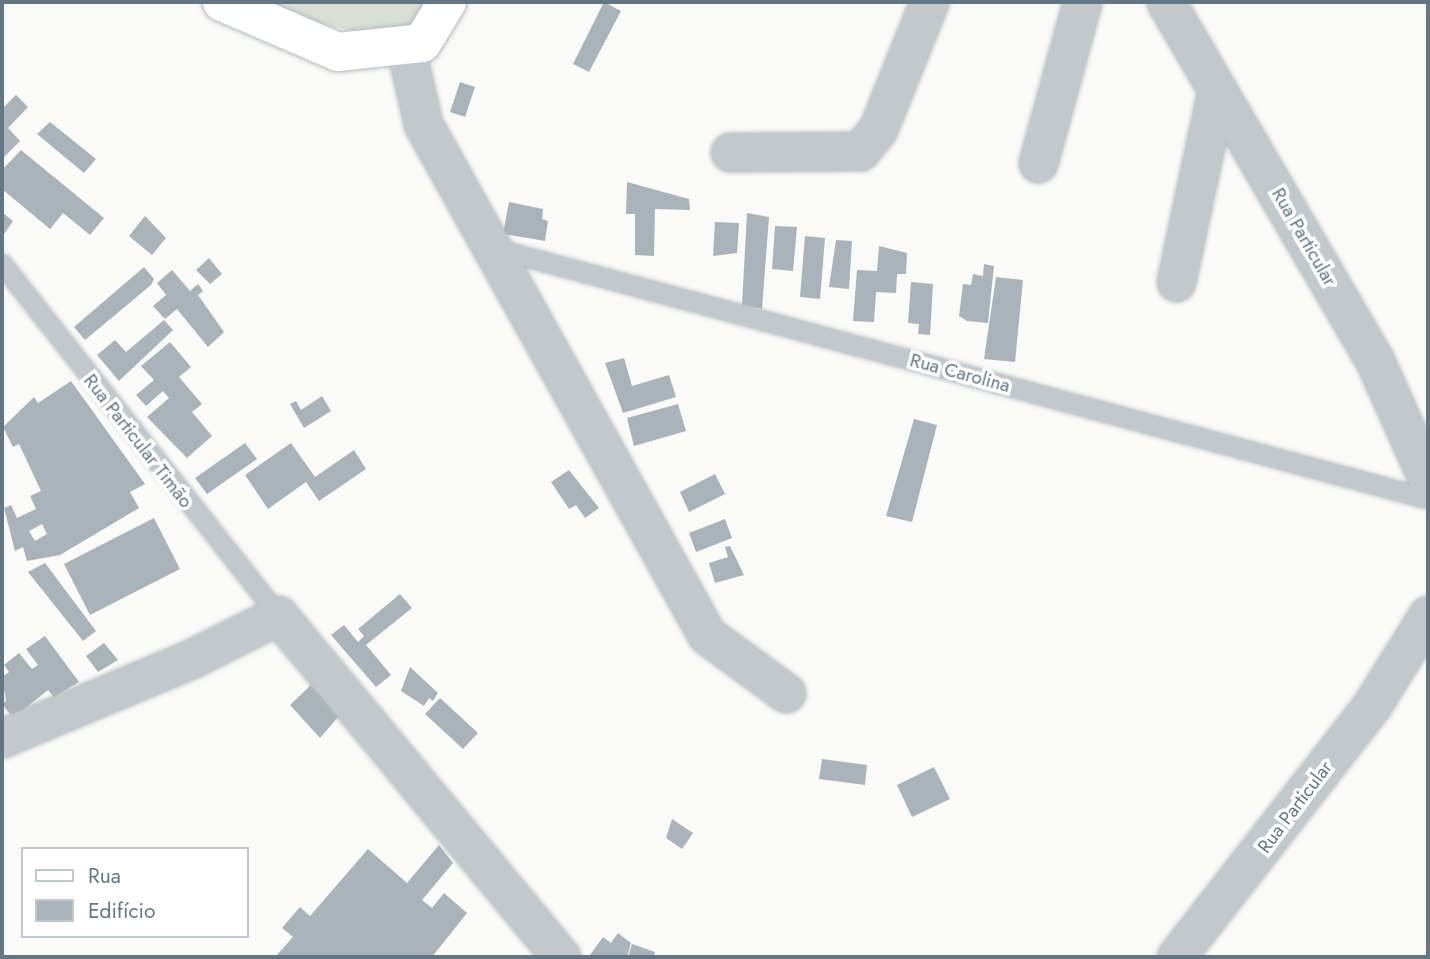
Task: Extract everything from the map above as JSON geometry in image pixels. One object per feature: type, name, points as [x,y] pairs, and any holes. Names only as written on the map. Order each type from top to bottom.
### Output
[{"type":"main road","points":[[222,2],[338,52],[422,43],[447,2]]},
{"type":"street","points":[[730,152],[860,150],[878,129],[929,2]]},
{"type":"street","points":[[1038,163],[1082,2]]},
{"type":"street","name":"Rua Particular","points":[[1166,2],[1375,361],[1428,480]]},
{"type":"street","points":[[405,44],[423,124],[707,635],[786,693]]},
{"type":"street","points":[[1176,282],[1217,89]]},
{"type":"street","points":[[2,738],[191,659],[278,615]]},
{"type":"street","name":"Rua Particular Timão","points":[[278,615],[561,957]]},
{"type":"street","name":"Rua Particular","points":[[1176,957],[1372,705],[1428,615]]},
{"type":"lane","name":"Rua Carolina","points":[[492,248],[1428,499]]},
{"type":"lane","name":"Rua Particular Timão","points":[[2,264],[278,615]]},
{"type":"shaded area","points":[[256,2],[426,2],[407,34],[347,30],[292,17]]},
{"type":"building","points":[[604,2],[621,11],[589,72],[573,64]]},
{"type":"building","points":[[460,82],[475,87],[465,117],[450,112]]},
{"type":"building","points":[[16,95],[28,107],[8,128],[20,141],[2,159],[2,109]]},
{"type":"building","points":[[50,122],[96,159],[84,173],[37,134]]},
{"type":"building","points":[[21,150],[104,218],[90,235],[63,213],[50,229],[2,189],[2,170]]},
{"type":"building","points":[[627,182],[689,199],[690,210],[655,209],[654,256],[635,255],[635,214],[626,214]]},
{"type":"building","points":[[509,202],[543,209],[542,219],[548,221],[545,241],[503,234]]},
{"type":"building","points":[[2,212],[13,221],[2,237]]},
{"type":"building","points":[[747,213],[769,217],[762,309],[742,305]]},
{"type":"building","points":[[145,216],[166,238],[152,255],[129,236]]},
{"type":"building","points":[[715,222],[739,223],[737,253],[713,256]]},
{"type":"building","points":[[775,226],[797,227],[793,271],[772,269]]},
{"type":"building","points":[[805,236],[825,238],[820,299],[800,297]]},
{"type":"building","points":[[836,240],[852,241],[849,289],[829,287]]},
{"type":"building","points":[[879,246],[907,253],[906,274],[897,274],[896,293],[876,292],[874,322],[853,321],[857,270],[877,271]]},
{"type":"building","points":[[209,258],[222,274],[210,284],[196,270]]},
{"type":"building","points":[[984,264],[994,266],[988,323],[967,321],[959,316],[963,284],[971,285],[973,274],[983,276]]},
{"type":"building","points":[[144,267],[154,279],[151,285],[85,340],[74,327]]},
{"type":"building","points":[[172,270],[190,291],[198,284],[203,291],[198,295],[224,332],[208,347],[177,309],[165,319],[153,306],[166,295],[157,283]]},
{"type":"building","points":[[996,277],[1023,280],[1015,362],[984,359]]},
{"type":"building","points":[[911,282],[933,284],[930,335],[918,334],[919,324],[908,323]]},
{"type":"building","points":[[164,320],[173,330],[119,381],[97,355],[115,340],[126,352]]},
{"type":"building","points":[[170,342],[191,367],[179,377],[202,404],[192,412],[212,436],[187,458],[147,417],[169,398],[163,391],[146,406],[136,395],[154,380],[141,366]]},
{"type":"building","points":[[624,358],[632,386],[669,375],[676,397],[623,413],[605,363]]},
{"type":"building","points":[[71,381],[145,484],[130,492],[139,508],[60,555],[27,561],[23,547],[15,551],[4,508],[11,505],[17,518],[36,509],[30,496],[41,491],[19,444],[13,447],[3,427],[34,397],[38,403]],"holes":[[[42,524],[47,534],[35,541],[29,531]]]},
{"type":"building","points":[[322,396],[331,411],[304,428],[290,404],[296,401],[301,410]]},
{"type":"building","points":[[678,404],[686,431],[634,446],[627,418]]},
{"type":"building","points":[[914,419],[937,425],[912,522],[886,516]]},
{"type":"building","points":[[245,443],[257,459],[207,494],[195,478]]},
{"type":"building","points":[[291,443],[315,477],[354,450],[366,469],[319,501],[306,482],[268,509],[245,475]]},
{"type":"building","points":[[569,470],[599,508],[585,518],[576,505],[569,509],[551,482]]},
{"type":"building","points":[[715,474],[725,494],[689,512],[680,492]]},
{"type":"building","points":[[154,518],[180,569],[90,615],[64,564]]},
{"type":"building","points":[[725,519],[732,538],[696,552],[689,533]]},
{"type":"building","points":[[730,546],[744,575],[715,583],[709,563],[728,557],[725,547]]},
{"type":"building","points":[[45,563],[96,631],[83,641],[28,572]]},
{"type":"building","points":[[400,594],[412,608],[366,645],[391,675],[376,687],[331,635],[344,625],[358,642],[364,636],[358,629]]},
{"type":"building","points":[[45,636],[79,682],[54,697],[48,690],[13,718],[2,704],[6,701],[2,677],[9,672],[4,665],[19,653],[32,669],[38,665],[26,649]]},
{"type":"building","points":[[104,643],[118,660],[98,672],[86,656]]},
{"type":"building","points":[[410,667],[438,693],[433,701],[429,698],[424,706],[401,691]]},
{"type":"building","points":[[311,685],[339,716],[320,738],[290,705]]},
{"type":"building","points":[[440,698],[478,733],[463,749],[425,714]]},
{"type":"building","points":[[822,759],[867,765],[865,785],[819,779]]},
{"type":"building","points":[[934,767],[950,799],[912,817],[897,785]]},
{"type":"building","points":[[672,819],[693,833],[682,849],[666,838]]},
{"type":"building","points":[[439,845],[453,863],[422,900],[432,908],[444,893],[467,913],[432,957],[275,957],[293,937],[282,928],[300,907],[310,916],[368,849],[407,883]]},
{"type":"building","points":[[618,933],[631,943],[627,957],[590,955],[603,937],[611,943]]},
{"type":"building","points":[[632,944],[655,952],[654,957],[628,957]]}]
